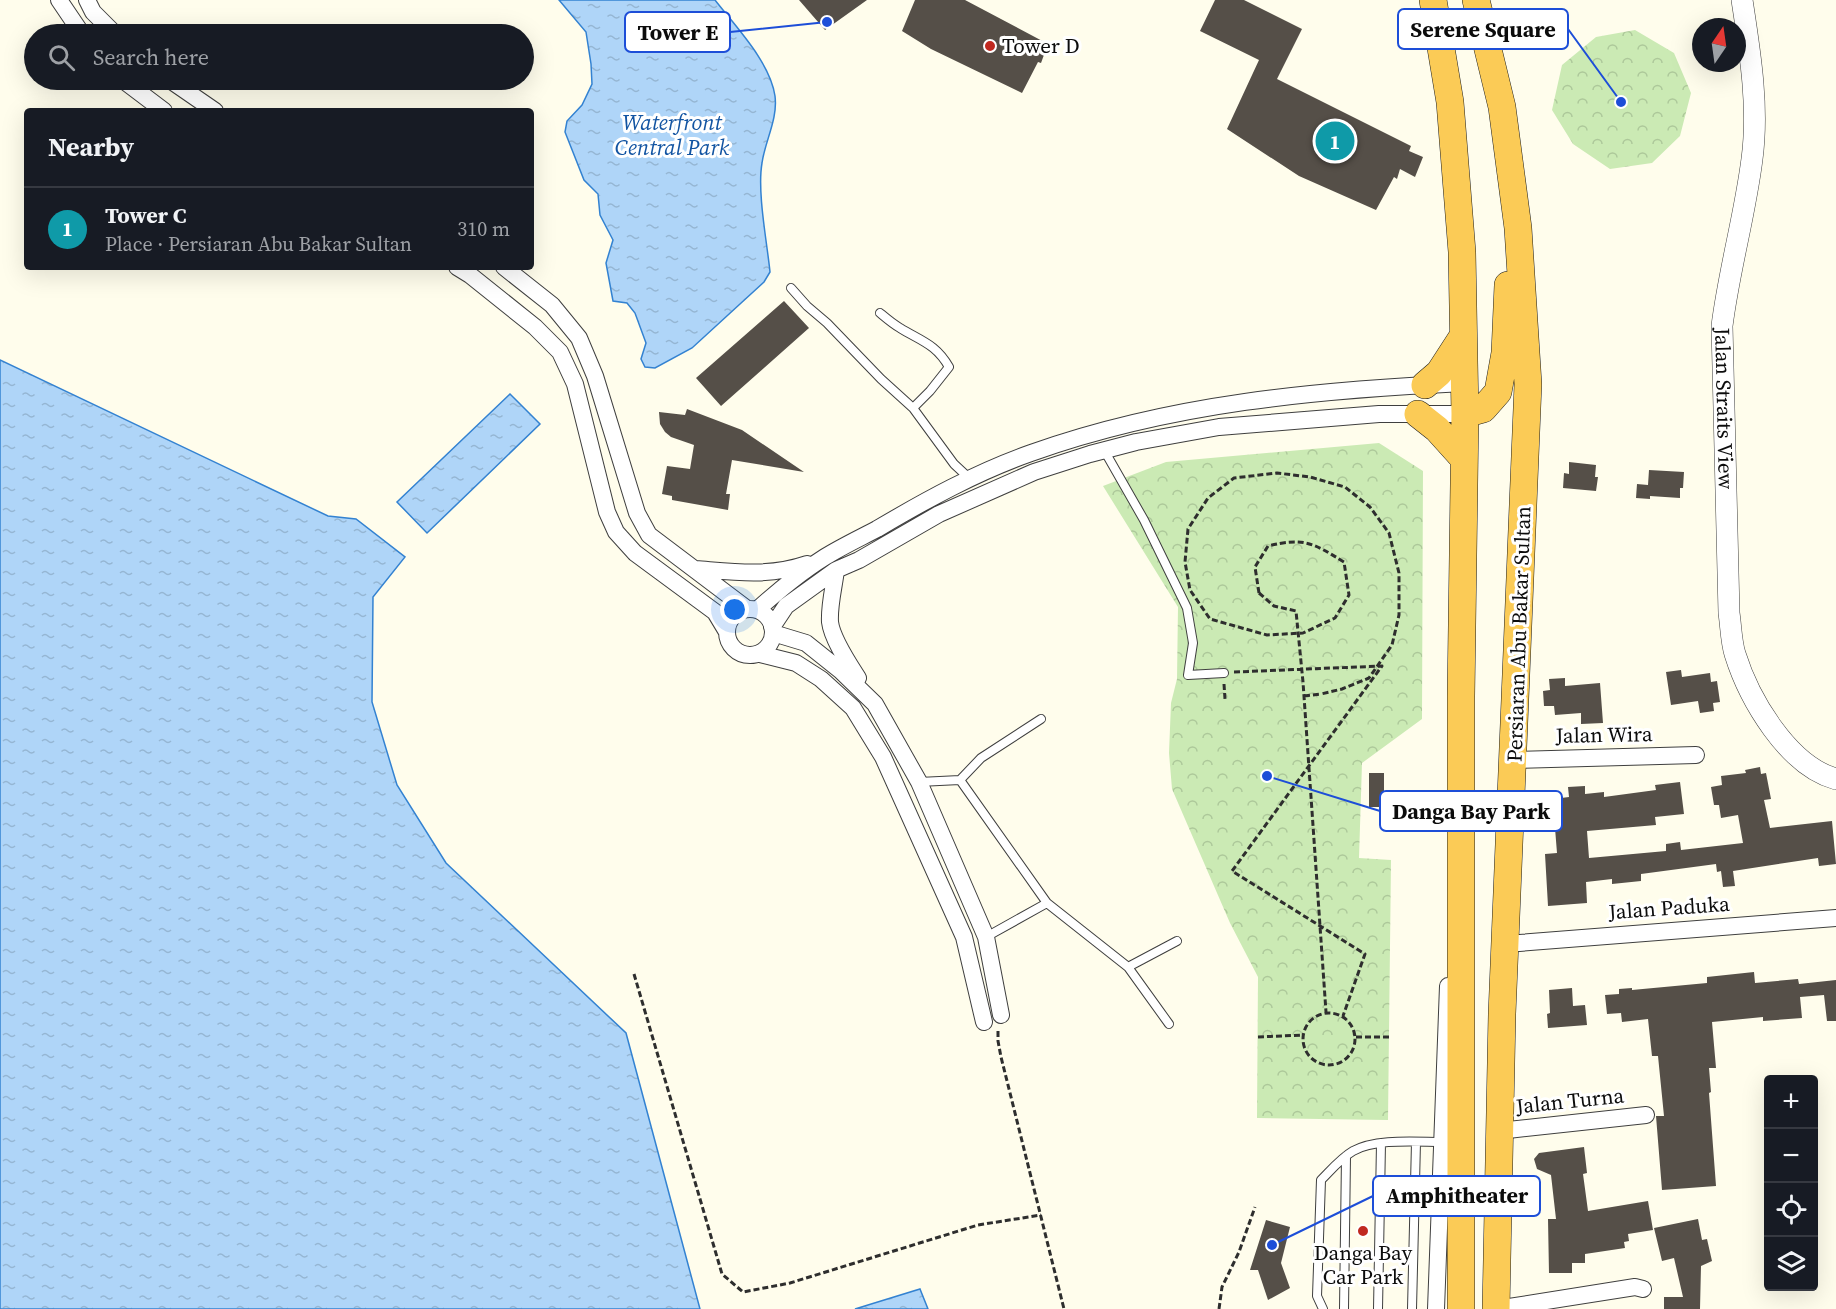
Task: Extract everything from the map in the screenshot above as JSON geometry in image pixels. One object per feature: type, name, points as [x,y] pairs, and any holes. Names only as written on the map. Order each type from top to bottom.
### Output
[{"type":"highway","points":[[1433,0],[1450,102],[1462,252],[1465,414],[1461,1309]]},
{"type":"highway","name":"Persiaran Abu Bakar Sultan","points":[[1476,0],[1503,107],[1518,228],[1528,384],[1499,1131],[1496,1309]]},
{"type":"highway","points":[[1465,414],[1484,410],[1498,392],[1505,353],[1508,297],[1507,242],[1510,164]]},
{"type":"highway","points":[[1425,385],[1439,373],[1463,336]]},
{"type":"highway","points":[[1464,383],[1482,384],[1498,392],[1511,410],[1515,433],[1520,594]]},
{"type":"highway","points":[[1418,414],[1437,429],[1464,459]]},
{"type":"street","points":[[60,0],[76,24]]},
{"type":"street","points":[[87,0],[93,12],[106,24]]},
{"type":"street","name":"Jalan Straits View","points":[[1742,0],[1755,108],[1753,157],[1726,292],[1722,326],[1728,566],[1734,653],[1754,701],[1770,726],[1794,753],[1827,777],[1836,779]]},
{"type":"street","points":[[136,90],[160,108]]},
{"type":"street","points":[[185,90],[211,108]]},
{"type":"street","points":[[462,270],[535,327],[560,352],[575,384],[607,512],[616,532],[635,554],[715,612],[727,632],[730,644],[739,653],[752,656],[760,654],[769,646],[773,630],[786,606],[831,563]]},
{"type":"street","points":[[508,270],[552,305],[579,338],[596,376],[637,513],[649,535],[752,610],[767,617],[773,630],[806,643],[841,671],[875,704]]},
{"type":"street","points":[[727,632],[731,618],[737,613],[752,610],[775,593],[831,563],[928,499],[969,478],[1031,453],[1148,419],[1219,405],[1376,387],[1464,383]]},
{"type":"street","points":[[695,569],[737,572],[786,571],[859,560],[939,514],[980,498],[1034,472],[1104,450],[1219,427],[1379,414],[1465,414]]},
{"type":"street","points":[[831,563],[830,625],[845,658],[875,704],[919,782],[986,937],[1001,1015]]},
{"type":"street","points":[[760,654],[796,663],[821,679],[853,708],[877,747],[963,938],[984,1022]]},
{"type":"street","name":"Jalan Wira","points":[[1514,760],[1696,756]]},
{"type":"street","points":[[1436,1309],[1450,915],[1462,844]]},
{"type":"street","name":"Jalan Paduka","points":[[1506,944],[1836,918]]},
{"type":"street","name":"Jalan Turna","points":[[1499,1131],[1646,1115]]},
{"type":"street","points":[[1496,1309],[1635,1287],[1644,1289]]},
{"type":"lane","points":[[791,288],[913,408],[954,464],[969,478]]},
{"type":"lane","points":[[880,313],[898,328],[927,342],[942,355],[949,367],[913,408]]},
{"type":"lane","points":[[1104,450],[1144,520],[1187,608],[1193,643],[1188,675],[1224,673]]},
{"type":"lane","points":[[919,782],[960,780],[981,758],[1041,719]]},
{"type":"lane","points":[[960,780],[1047,903],[1128,967],[1169,1024]]},
{"type":"lane","points":[[986,937],[1047,903]]},
{"type":"lane","points":[[1128,967],[1177,941]]},
{"type":"lane","points":[[1412,1309],[1416,1142]]},
{"type":"lane","points":[[1323,1309],[1317,1296],[1321,1180],[1353,1151],[1373,1143],[1443,1142]]},
{"type":"lane","points":[[1378,1309],[1381,1143]]},
{"type":"lane","points":[[1344,1309],[1346,1156]]},
{"type":"path","points":[[1304,696],[1342,689],[1369,678],[1392,645],[1400,615],[1399,573],[1389,533],[1370,507],[1345,488],[1310,477],[1277,473],[1234,478],[1208,498],[1188,529],[1185,562],[1190,590],[1210,619],[1267,635],[1304,633],[1335,618],[1349,595],[1344,562],[1314,544],[1290,541],[1268,546],[1255,567],[1259,593],[1274,606],[1296,611],[1302,669],[1304,696],[1310,766],[1326,1012]]},
{"type":"path","points":[[1225,699],[1224,673],[1382,666],[1232,871],[1365,954],[1343,1016]]},
{"type":"path","points":[[634,974],[722,1274],[743,1292],[790,1282],[978,1225],[1041,1215]]},
{"type":"path","points":[[1326,1012],[1343,1016],[1354,1028],[1356,1037],[1355,1045],[1346,1060],[1329,1065],[1312,1059],[1303,1044],[1303,1035],[1311,1020],[1326,1012]]},
{"type":"path","points":[[1001,1015],[998,1041],[1064,1309]]},
{"type":"path","points":[[1258,1037],[1303,1035]]},
{"type":"path","points":[[1356,1037],[1389,1037]]},
{"type":"path","points":[[1218,1309],[1222,1287],[1239,1252],[1255,1207]]},
{"type":"green space","points":[[1635,30],[1674,53],[1691,93],[1680,136],[1652,163],[1610,169],[1573,144],[1552,110],[1562,65],[1596,37]]},
{"type":"green space","points":[[1379,443],[1423,471],[1422,719],[1362,763],[1359,858],[1391,860],[1388,1120],[1257,1118],[1258,977],[1230,923],[1172,789],[1169,753],[1171,703],[1177,679],[1178,607],[1103,486],[1166,462]]},
{"type":"water","name":"Waterfront Central Park","points":[[559,0],[715,0],[751,45],[772,83],[775,113],[761,175],[770,272],[764,282],[692,348],[655,368],[645,367],[641,359],[646,343],[635,313],[627,303],[613,301],[606,263],[613,240],[600,215],[598,194],[584,180],[565,132],[567,121],[582,105],[592,84],[586,32]]},
{"type":"water","points":[[0,360],[328,516],[356,519],[405,557],[373,597],[372,702],[397,785],[446,863],[626,1033],[700,1309],[0,1309]]},
{"type":"water","points":[[510,394],[540,424],[427,533],[397,502]]},
{"type":"water","points":[[920,1289],[928,1309],[855,1309]]},
{"type":"building","points":[[799,0],[867,0],[825,30]]},
{"type":"building","name":"Tower D","points":[[915,0],[965,0],[1048,44],[1041,63],[1038,62],[1022,93],[931,49],[902,31]]},
{"type":"building","points":[[1215,0],[1244,0],[1302,29],[1277,79],[1411,146],[1409,151],[1423,157],[1415,177],[1400,169],[1397,179],[1394,177],[1376,210],[1299,176],[1227,129],[1259,60],[1200,31]]},
{"type":"building","points":[[784,301],[809,328],[721,406],[696,378]]},
{"type":"building","points":[[687,409],[742,430],[804,472],[732,460],[726,494],[730,494],[728,510],[672,500],[672,496],[662,494],[667,466],[690,469],[694,445],[671,437],[665,432],[660,424],[659,412],[685,415]]},
{"type":"building","points":[[1569,462],[1596,465],[1595,477],[1598,477],[1596,491],[1563,488],[1564,473],[1569,474]]},
{"type":"building","points":[[1649,470],[1684,472],[1680,498],[1650,496],[1650,499],[1636,498],[1637,484],[1648,485]]},
{"type":"building","points":[[1681,670],[1682,677],[1710,673],[1711,682],[1717,681],[1720,702],[1713,703],[1714,711],[1700,713],[1698,701],[1671,705],[1666,672]]},
{"type":"building","points":[[1565,678],[1565,686],[1600,683],[1603,723],[1581,724],[1581,713],[1555,715],[1554,706],[1544,706],[1543,691],[1550,690],[1549,679]]},
{"type":"building","points":[[1760,767],[1761,774],[1766,773],[1771,799],[1764,800],[1770,828],[1832,821],[1836,864],[1819,866],[1818,858],[1733,871],[1735,886],[1723,887],[1721,871],[1717,872],[1716,864],[1641,874],[1641,881],[1612,884],[1612,879],[1586,882],[1587,903],[1548,906],[1545,854],[1557,853],[1553,803],[1562,803],[1561,798],[1569,797],[1568,787],[1585,786],[1585,794],[1604,792],[1604,797],[1656,790],[1655,785],[1680,782],[1684,814],[1655,817],[1656,825],[1587,831],[1589,858],[1666,851],[1666,844],[1680,842],[1681,850],[1743,843],[1738,815],[1721,818],[1719,805],[1714,805],[1711,787],[1722,785],[1721,776],[1746,773],[1745,770]]},
{"type":"building","points":[[1369,773],[1384,773],[1384,807],[1369,807]]},
{"type":"building","points":[[1754,972],[1755,983],[1798,979],[1799,984],[1836,980],[1836,1021],[1827,1021],[1824,995],[1800,997],[1802,1018],[1763,1021],[1763,1017],[1712,1022],[1716,1068],[1709,1068],[1711,1092],[1709,1093],[1716,1186],[1662,1190],[1656,1116],[1664,1116],[1658,1056],[1652,1056],[1648,1019],[1622,1022],[1621,1013],[1607,1014],[1605,995],[1619,994],[1619,989],[1632,988],[1632,990],[1707,983],[1707,977]]},
{"type":"building","points":[[1572,988],[1573,1006],[1585,1005],[1587,1025],[1548,1028],[1549,990]]},
{"type":"building","points":[[1584,1147],[1587,1173],[1583,1174],[1588,1211],[1648,1201],[1653,1230],[1628,1234],[1629,1241],[1624,1242],[1625,1248],[1585,1254],[1585,1263],[1572,1263],[1572,1273],[1549,1273],[1548,1219],[1556,1219],[1551,1175],[1537,1169],[1534,1159],[1539,1153]]},
{"type":"building","points":[[1698,1219],[1702,1240],[1707,1239],[1712,1261],[1701,1266],[1700,1309],[1664,1309],[1664,1297],[1683,1297],[1674,1258],[1662,1261],[1654,1228]]},
{"type":"building","points":[[1266,1220],[1290,1227],[1281,1263],[1290,1288],[1268,1300],[1258,1270],[1250,1270]]},
{"type":"place","name":"Tower E","points":[[827,22]]},
{"type":"place","name":"Tower D","points":[[990,46]]},
{"type":"place","name":"Serene Square","points":[[1621,102]]},
{"type":"place","name":"Tower C","points":[[1335,141]]},
{"type":"place","name":"Danga Bay Park","points":[[1267,776]]},
{"type":"place","name":"Danga Bay Car Park","points":[[1363,1231]]},
{"type":"place","name":"Amphitheater","points":[[1272,1245]]}]
